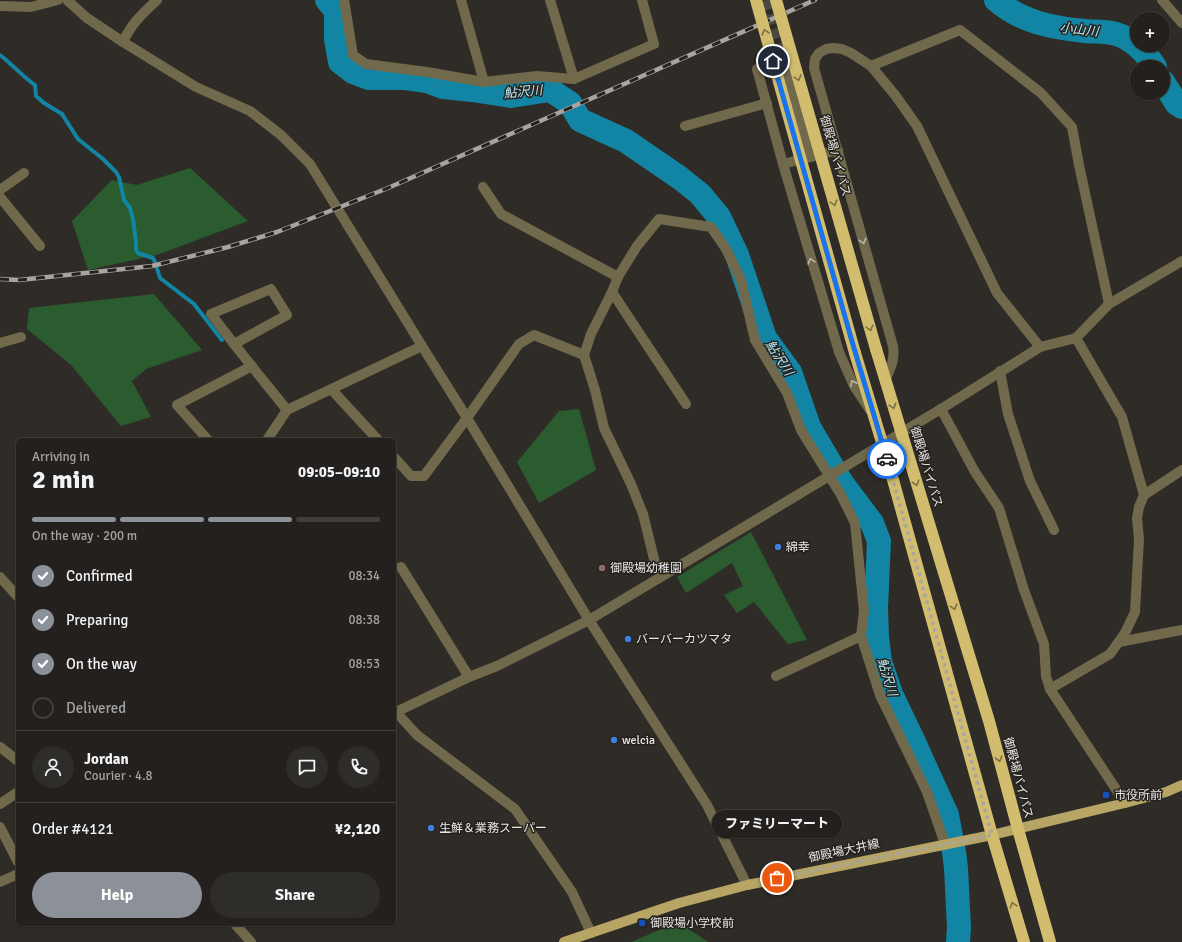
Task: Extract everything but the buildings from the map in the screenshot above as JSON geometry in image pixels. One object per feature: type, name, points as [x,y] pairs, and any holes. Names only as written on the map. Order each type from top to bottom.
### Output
[{"type":"highway","points":[[756,0],[1021,939]]},
{"type":"highway","name":"御殿場バイパス","points":[[776,0],[885,380],[989,721],[1050,942]]},
{"type":"main road","name":"御殿場大井線","points":[[564,942],[679,903],[746,885],[992,835],[1125,803],[1166,792],[1182,785]]},
{"type":"street","points":[[0,6],[31,7],[58,0]]},
{"type":"street","points":[[67,0],[87,18],[196,87],[250,111],[281,135],[310,164],[467,418],[589,620],[707,805],[746,885]]},
{"type":"street","points":[[123,42],[128,31],[141,14],[157,0]]},
{"type":"street","points":[[344,0],[353,55],[366,64],[427,72],[484,82],[538,76],[574,79],[654,44],[642,0]]},
{"type":"street","points":[[461,0],[484,82]]},
{"type":"street","points":[[550,0],[574,79]]},
{"type":"street","points":[[1162,0],[1182,23]]},
{"type":"street","points":[[871,66],[960,30],[1041,93],[1072,127],[1109,304]]},
{"type":"street","points":[[885,380],[892,364],[894,355],[893,346],[814,68],[815,59],[819,53],[834,48],[851,54],[871,66],[895,95],[917,126],[997,292],[1040,346]]},
{"type":"street","points":[[758,69],[783,164],[838,352],[854,386],[874,416]]},
{"type":"street","points":[[787,73],[811,157]]},
{"type":"street","points":[[685,126],[767,103]]},
{"type":"street","points":[[783,164],[838,150]]},
{"type":"street","points":[[0,190],[24,173]]},
{"type":"street","points":[[483,187],[501,214],[618,277]]},
{"type":"street","points":[[0,197],[40,246]]},
{"type":"street","points":[[662,576],[654,563],[643,514],[631,484],[604,428],[595,390],[584,355],[591,334],[618,277],[637,246],[659,219],[711,227],[726,249],[741,280],[756,340],[787,393],[801,430],[846,503],[855,523],[864,611],[862,636],[880,695],[927,792],[945,844]]},
{"type":"street","points":[[396,713],[469,677],[497,666],[589,620],[941,409],[1040,346],[1076,338],[1109,304],[1182,261]]},
{"type":"street","points":[[234,344],[288,315],[271,289],[211,314],[234,344],[287,410]]},
{"type":"street","points":[[612,292],[686,404]]},
{"type":"street","points":[[396,459],[411,476],[424,476],[519,344],[534,335],[584,355]]},
{"type":"street","points":[[0,343],[21,337]]},
{"type":"street","points":[[1050,689],[1110,654],[1125,633],[1135,612],[1139,539],[1137,518],[1144,495],[1122,416],[1076,338]]},
{"type":"street","points":[[269,438],[287,410],[332,390],[422,346]]},
{"type":"street","points":[[206,438],[177,405],[252,366]]},
{"type":"street","points":[[1000,371],[1008,414],[1030,481],[1054,530]]},
{"type":"street","points":[[332,390],[376,438]]},
{"type":"street","points":[[941,409],[975,472],[999,508],[1024,590],[1044,644],[1046,676],[1050,689],[1125,803]]},
{"type":"street","points":[[1144,495],[1182,470]]},
{"type":"street","points":[[401,567],[469,677]]},
{"type":"street","points":[[0,577],[16,595]]},
{"type":"street","points":[[1119,642],[1182,630]]},
{"type":"street","points":[[776,676],[862,636]]},
{"type":"street","points":[[396,714],[417,736],[515,810],[572,892],[591,933]]},
{"type":"street","points":[[0,747],[16,759]]},
{"type":"street","points":[[0,804],[16,793]]},
{"type":"street","points":[[0,827],[16,858]]},
{"type":"street","points":[[0,882],[16,875]]},
{"type":"street","points":[[237,926],[251,942]]},
{"type":"green space","points":[[190,168],[248,221],[157,255],[88,270],[72,221],[112,180],[137,185]]},
{"type":"green space","points":[[154,294],[202,350],[146,369],[132,381],[151,417],[121,426],[71,365],[27,329],[29,308]]},
{"type":"green space","points":[[579,409],[596,470],[539,503],[517,462],[559,411]]},
{"type":"green space","points":[[751,532],[807,640],[788,644],[754,602],[737,613],[724,595],[743,586],[732,563],[686,593],[677,577]]},
{"type":"green space","points":[[678,922],[708,942],[631,942]]},
{"type":"waterway","name":"鮎沢川","points":[[327,0],[336,11],[336,39],[340,62],[353,72],[369,78],[405,78],[427,81],[443,87],[511,96],[550,90],[570,103],[580,120],[626,141],[680,178],[700,194],[719,217],[737,255],[765,338],[790,372],[809,427],[842,483],[872,523],[879,541],[876,608],[880,662],[891,694],[947,815],[956,868],[959,928],[958,942]]},
{"type":"waterway","name":"小山川","points":[[996,0],[1016,14],[1038,23],[1073,30],[1109,32],[1122,36],[1138,47],[1150,60]]},
{"type":"waterway","points":[[0,55],[35,85],[36,96],[44,103],[62,114],[78,139],[103,159],[116,172],[119,177],[124,200],[130,208],[133,219],[136,250],[138,253],[153,258],[160,278],[194,304],[222,340]]},
{"type":"waterway","name":"小山川","points":[[1170,93],[1177,104],[1182,107]]},
{"type":"tunnel","points":[[766,0],[787,73]]},
{"type":"railway","points":[[0,279],[19,280],[152,266],[228,247],[277,232],[388,188],[815,0]]},
{"type":"way so far","points":[[777,878],[992,835],[887,459]]},
{"type":"place","name":"綿幸","points":[[778,547]]},
{"type":"place","name":"御殿場幼稚園","points":[[602,568]]},
{"type":"place","name":"バーバーカツマタ","points":[[628,639]]},
{"type":"place","name":"welcia","points":[[614,740]]},
{"type":"place","name":"市役所前","points":[[1106,795]]},
{"type":"place","name":"生鮮＆業務スーパー","points":[[431,828]]},
{"type":"place","name":"ファミリーマート","points":[[777,878]]},
{"type":"place","name":"御殿場小学校前","points":[[642,923]]},
{"type":"route","points":[[773,61],[851,338],[887,459]]}]
